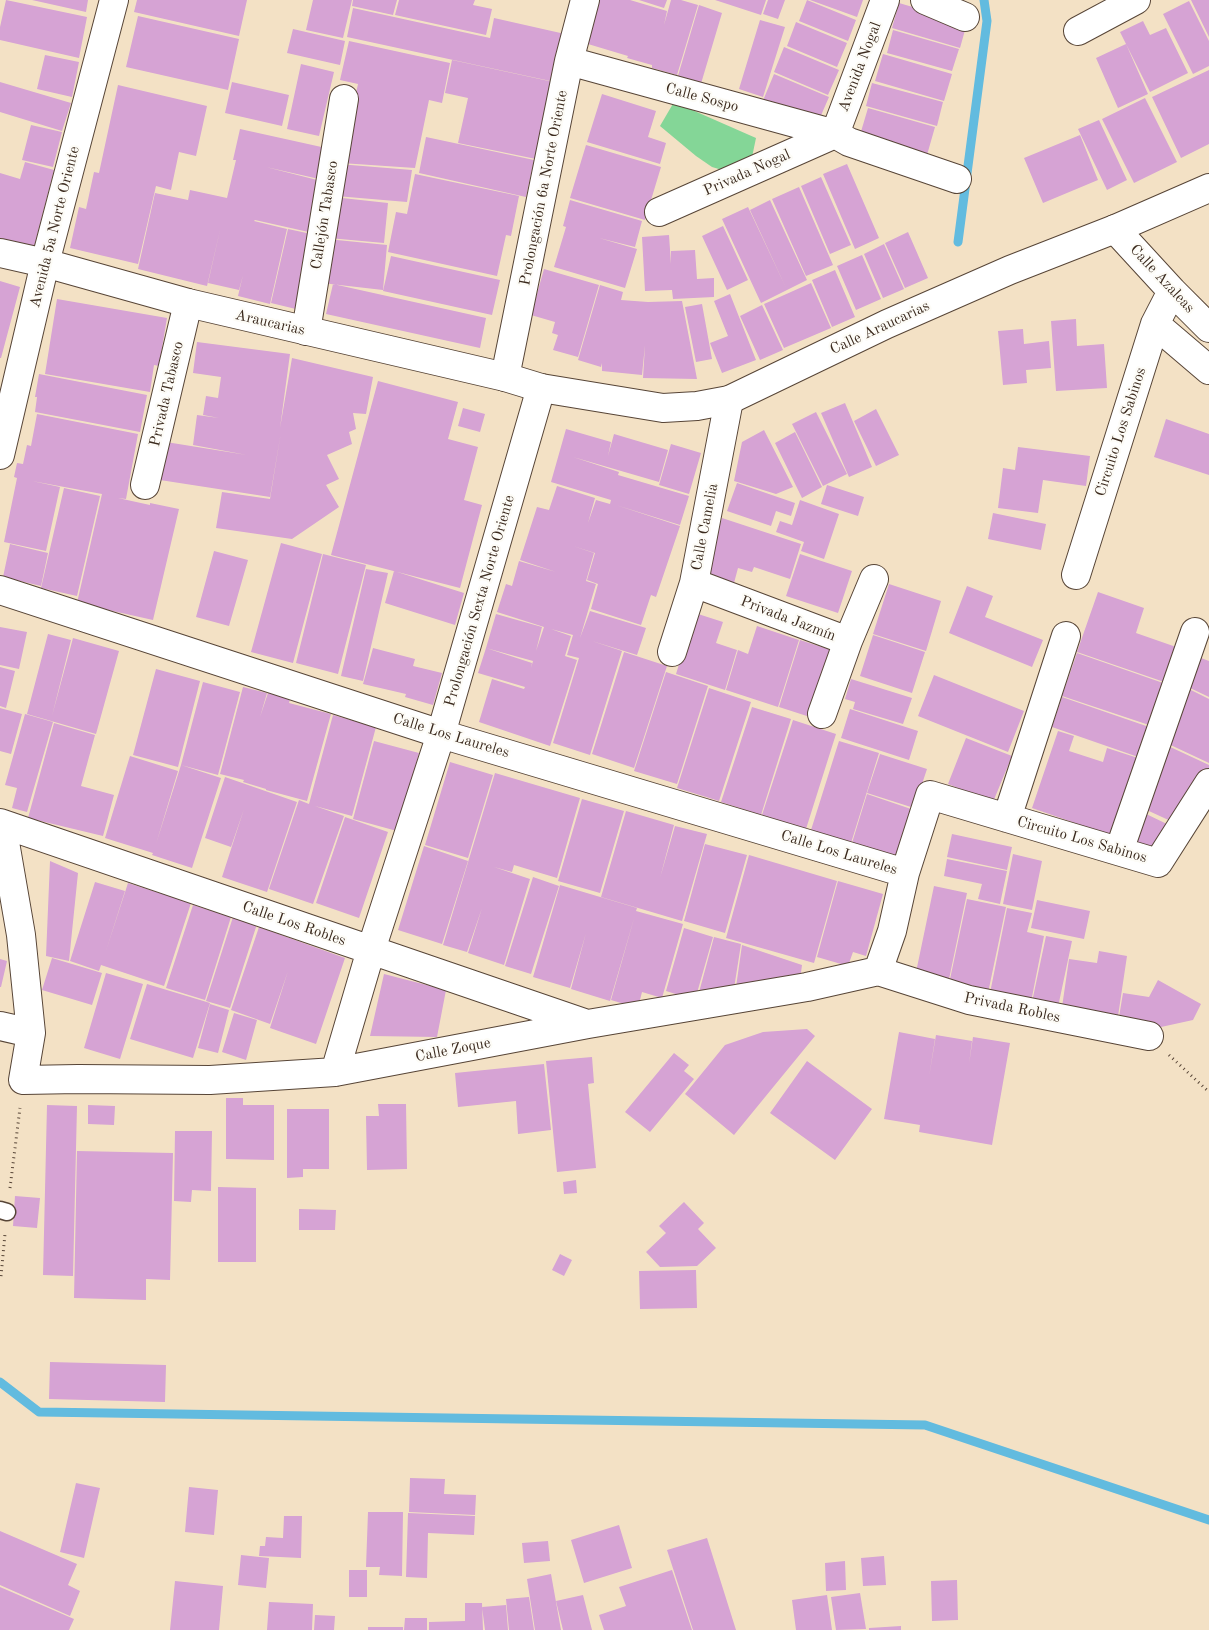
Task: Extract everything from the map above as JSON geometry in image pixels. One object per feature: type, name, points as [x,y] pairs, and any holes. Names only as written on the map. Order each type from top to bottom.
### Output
[{"type":"street","name":"Avenida 5a Norte Oriente","points":[[0,454],[45,263],[114,0]]},
{"type":"street","name":"Prolongación 6a Norte Oriente","points":[[505,377],[569,61],[585,0]]},
{"type":"street","name":"Avenida Nogal","points":[[835,134],[885,0]]},
{"type":"street","points":[[925,0],[965,17]]},
{"type":"street","points":[[1078,31],[1136,0]]},
{"type":"street","name":"Calle Sospo","points":[[569,61],[835,134],[849,142],[957,179]]},
{"type":"street","name":"Callejón Tabasco","points":[[306,331],[344,98]]},
{"type":"street","name":"Privada Nogal","points":[[659,212],[835,134]]},
{"type":"street","name":"Calle Araucarias","points":[[541,388],[663,408],[697,406],[730,400],[887,324],[1010,270],[1115,229],[1209,188]]},
{"type":"street","name":"Calle Azaleas","points":[[1115,229],[1172,292],[1209,328]]},
{"type":"street","name":"Araucarias","points":[[0,253],[45,263],[188,303],[505,377],[541,388]]},
{"type":"street","name":"Circuito Los Sabinos","points":[[1076,575],[1155,324],[1172,292]]},
{"type":"street","name":"Privada Tabasco","points":[[145,486],[188,303]]},
{"type":"street","points":[[1155,324],[1209,370]]},
{"type":"street","name":"Prolongación Sexta Norte Oriente","points":[[335,1072],[371,950],[441,734],[541,388]]},
{"type":"street","name":"Calle Camelia","points":[[672,652],[694,583],[730,400]]},
{"type":"street","name":"Privada Jazmín","points":[[694,583],[848,641],[874,579]]},
{"type":"street","name":"Calle Los Laureles","points":[[0,590],[441,734],[905,873]]},
{"type":"street","points":[[1119,851],[1195,632]]},
{"type":"street","name":"Circuito Los Sabinos","points":[[1006,818],[1066,636]]},
{"type":"street","points":[[822,714],[848,641]]},
{"type":"street","name":"Circuito Los Sabinos","points":[[905,873],[930,795],[1158,863],[1209,783]]},
{"type":"street","points":[[1,824],[21,935],[31,1033],[24,1080]]},
{"type":"street","name":"Calle Los Robles","points":[[1,824],[588,1024]]},
{"type":"street","points":[[878,971],[892,931],[905,873]]},
{"type":"street","name":"Calle Zoque","points":[[24,1080],[210,1080],[335,1072],[588,1024],[807,987],[878,971]]},
{"type":"street","name":"Privada Robles","points":[[878,971],[969,1000],[1149,1036]]},
{"type":"street","points":[[0,1026],[31,1033]]},
{"type":"path","points":[[1149,1036],[1209,1092]]},
{"type":"path","points":[[1,1276],[3,1211],[24,1080]]},
{"type":"green space","points":[[674,102],[756,138],[751,162],[729,172],[712,167],[696,156],[660,126]]},
{"type":"building","points":[[6,0],[87,17],[79,58],[0,40],[0,27]]},
{"type":"building","points":[[32,0],[88,0],[86,12]]},
{"type":"building","points":[[137,0],[247,0],[239,36],[134,12]]},
{"type":"building","points":[[313,0],[352,0],[343,38],[306,30]]},
{"type":"building","points":[[353,0],[397,0],[393,15],[352,6]]},
{"type":"building","points":[[399,0],[475,0],[473,5],[492,9],[486,35],[395,15]]},
{"type":"building","points":[[590,0],[630,0],[667,11],[664,25],[671,0],[681,0],[698,5],[677,75],[652,68],[652,65],[627,58],[628,56],[578,41]]},
{"type":"building","points":[[639,0],[667,0],[664,8]]},
{"type":"building","points":[[715,0],[766,0],[761,15]]},
{"type":"building","points":[[768,0],[785,0],[778,19],[763,14]]},
{"type":"building","points":[[807,0],[856,20],[848,41],[799,21]]},
{"type":"building","points":[[810,0],[863,0],[857,17]]},
{"type":"building","points":[[1191,0],[1209,0],[1209,37]]},
{"type":"building","points":[[1189,1],[1209,41],[1209,66],[1193,74],[1163,14]]},
{"type":"building","points":[[899,3],[967,23],[960,48],[892,28]]},
{"type":"building","points":[[699,5],[722,13],[700,87],[677,79]]},
{"type":"building","points":[[353,8],[490,38],[494,18],[565,34],[555,82],[347,37]]},
{"type":"building","points":[[138,16],[239,39],[228,90],[126,67]]},
{"type":"building","points":[[760,20],[785,27],[763,97],[739,89]]},
{"type":"building","points":[[1143,21],[1150,35],[1166,28],[1188,73],[1150,92],[1120,32]]},
{"type":"building","points":[[796,22],[847,43],[837,67],[787,46]]},
{"type":"building","points":[[293,29],[345,41],[340,65],[287,53]]},
{"type":"building","points":[[893,30],[959,49],[952,71],[887,53]]},
{"type":"building","points":[[349,41],[450,63],[442,103],[429,100],[415,168],[341,163],[358,84],[340,80]]},
{"type":"building","points":[[1126,44],[1148,94],[1118,108],[1096,58]]},
{"type":"building","points":[[784,47],[839,70],[828,95],[774,72]]},
{"type":"building","points":[[883,54],[952,74],[944,101],[875,81]]},
{"type":"building","points":[[45,55],[79,62],[72,97],[37,89]]},
{"type":"building","points":[[452,60],[558,83],[536,159],[458,143],[468,98],[445,93]]},
{"type":"building","points":[[301,64],[334,72],[319,136],[287,129]]},
{"type":"building","points":[[1209,70],[1209,144],[1181,158],[1152,97]]},
{"type":"building","points":[[774,74],[829,97],[816,127],[762,103]]},
{"type":"building","points":[[0,82],[71,103],[62,131],[0,112]]},
{"type":"building","points":[[232,82],[289,95],[282,126],[225,113]]},
{"type":"building","points":[[872,83],[943,102],[937,126],[866,106]]},
{"type":"building","points":[[118,85],[207,106],[196,156],[179,152],[171,190],[156,186],[138,264],[70,248],[79,207],[86,209],[94,172],[99,173]]},
{"type":"building","points":[[602,94],[656,111],[648,137],[666,143],[660,164],[587,142]]},
{"type":"building","points":[[1145,98],[1177,162],[1134,183],[1102,119]]},
{"type":"building","points":[[868,108],[935,127],[927,155],[860,135]]},
{"type":"building","points":[[1099,120],[1127,180],[1107,190],[1078,129]]},
{"type":"building","points":[[31,125],[62,132],[53,167],[22,160]]},
{"type":"building","points":[[240,129],[326,148],[319,179],[266,167],[325,182],[313,233],[254,221],[287,229],[270,304],[238,296],[243,275],[239,290],[208,283],[221,226],[207,286],[138,269],[155,193],[188,200],[190,190],[227,198],[236,160],[233,160]]},
{"type":"building","points":[[1080,135],[1098,180],[1043,203],[1024,158]]},
{"type":"building","points":[[426,137],[534,160],[526,197],[419,173]]},
{"type":"building","points":[[586,145],[661,167],[645,220],[570,198]]},
{"type":"building","points":[[25,162],[54,170],[34,247],[0,238],[0,173],[20,179]]},
{"type":"building","points":[[338,164],[412,170],[407,202],[336,196]]},
{"type":"building","points":[[847,164],[879,238],[855,249],[823,174]]},
{"type":"building","points":[[415,174],[519,196],[511,236],[506,235],[497,276],[388,252],[396,212],[407,214]]},
{"type":"building","points":[[821,177],[851,245],[830,254],[801,186]]},
{"type":"building","points":[[799,187],[833,265],[806,276],[772,199]]},
{"type":"building","points":[[333,197],[388,203],[384,243],[329,238]]},
{"type":"building","points":[[570,200],[642,221],[635,247],[599,238],[637,249],[625,288],[554,267],[566,227],[563,226]]},
{"type":"building","points":[[770,200],[807,280],[787,290],[750,210]]},
{"type":"building","points":[[748,207],[787,290],[761,303],[722,219]]},
{"type":"building","points":[[723,226],[748,280],[727,290],[702,236]]},
{"type":"building","points":[[288,229],[316,235],[300,310],[271,303]]},
{"type":"building","points":[[908,232],[928,278],[905,288],[885,243]]},
{"type":"building","points":[[669,235],[671,264],[671,251],[695,250],[697,279],[714,278],[714,297],[673,299],[672,290],[645,291],[642,237]]},
{"type":"building","points":[[327,239],[387,245],[383,290],[322,283]]},
{"type":"building","points":[[884,244],[904,289],[883,298],[864,254]]},
{"type":"building","points":[[862,255],[881,299],[856,310],[837,266]]},
{"type":"building","points":[[391,256],[500,280],[492,315],[383,291]]},
{"type":"building","points":[[544,269],[599,285],[578,357],[553,350],[558,335],[552,333],[555,322],[531,315]]},
{"type":"building","points":[[835,270],[855,317],[832,327],[812,280]]},
{"type":"building","points":[[0,281],[20,287],[1,358],[0,358]]},
{"type":"building","points":[[811,283],[831,328],[784,348],[764,304]]},
{"type":"building","points":[[333,284],[486,318],[480,348],[326,314]]},
{"type":"building","points":[[600,285],[623,292],[621,300],[648,302],[682,301],[697,379],[643,378],[645,345],[642,375],[602,371],[602,363],[601,367],[578,360]]},
{"type":"building","points":[[730,294],[756,360],[722,373],[710,343],[728,336],[714,301]]},
{"type":"building","points":[[57,299],[167,318],[159,366],[154,365],[150,392],[45,374]]},
{"type":"building","points":[[702,304],[712,359],[696,362],[685,307]]},
{"type":"building","points":[[762,305],[783,350],[760,360],[740,316]]},
{"type":"building","points":[[1076,319],[1077,346],[1104,344],[1107,388],[1056,391],[1051,321]]},
{"type":"building","points":[[1023,329],[1024,344],[1049,341],[1051,368],[1026,370],[1027,383],[1003,385],[998,331]]},
{"type":"building","points":[[197,342],[290,354],[280,428],[292,358],[373,377],[366,414],[353,413],[356,429],[349,432],[352,444],[327,455],[339,479],[326,485],[339,507],[292,539],[216,528],[222,492],[270,499],[281,432],[270,497],[160,480],[166,442],[247,455],[193,445],[197,415],[219,418],[203,415],[206,396],[218,398],[221,377],[193,373]]},
{"type":"building","points":[[39,374],[147,395],[140,432],[35,412],[37,397],[35,397]]},
{"type":"building","points":[[378,381],[458,402],[448,439],[478,447],[464,500],[482,505],[460,588],[331,555]]},
{"type":"building","points":[[845,403],[872,467],[849,477],[821,413]]},
{"type":"building","points":[[463,408],[485,414],[480,432],[458,426]]},
{"type":"building","points":[[876,409],[899,455],[876,466],[854,421]]},
{"type":"building","points":[[816,412],[847,474],[823,486],[792,424]]},
{"type":"building","points":[[37,414],[138,434],[126,499],[118,498],[179,509],[153,620],[77,603],[102,494],[32,481],[60,487],[46,551],[4,542],[17,478],[14,477],[17,463],[23,464],[27,445],[31,446]]},
{"type":"building","points":[[1166,419],[1209,434],[1209,475],[1154,457]]},
{"type":"building","points":[[566,429],[611,442],[608,456],[614,434],[668,450],[659,482],[573,457],[619,472],[618,475],[689,496],[680,525],[616,505],[680,526],[656,597],[651,595],[641,625],[591,609],[598,584],[587,580],[595,553],[573,546],[594,553],[586,581],[596,584],[580,638],[590,611],[646,628],[637,655],[592,641],[622,651],[590,755],[553,743],[579,658],[567,655],[573,635],[551,629],[571,636],[565,656],[577,660],[550,746],[479,722],[492,679],[524,689],[525,687],[478,673],[496,614],[542,627],[536,651],[544,627],[497,612],[506,584],[512,586],[519,561],[556,572],[520,560],[537,507],[549,510],[557,486],[595,498],[588,523],[596,500],[610,504],[611,500],[551,482]],"holes":[[[486,648],[533,661],[531,668],[532,663]]]},
{"type":"building","points":[[764,430],[793,487],[776,494],[734,481],[742,442]]},
{"type":"building","points":[[795,432],[822,487],[802,498],[775,443]]},
{"type":"building","points":[[671,444],[701,453],[689,494],[659,485]]},
{"type":"building","points":[[1018,447],[1090,456],[1086,486],[1043,480],[1038,513],[998,508],[1003,468],[1015,470]]},
{"type":"building","points":[[737,483],[795,503],[791,516],[776,511],[771,526],[727,511]]},
{"type":"building","points":[[827,485],[864,497],[858,516],[821,504]]},
{"type":"building","points":[[64,488],[100,496],[77,596],[41,588]]},
{"type":"building","points":[[800,500],[839,514],[824,559],[801,551],[804,542],[776,532],[780,521],[792,525]]},
{"type":"building","points":[[993,513],[1046,524],[1041,550],[988,539]]},
{"type":"building","points":[[722,518],[801,544],[790,579],[754,567],[752,572],[738,568],[734,583],[705,574]]},
{"type":"building","points":[[281,543],[322,554],[293,663],[251,652]]},
{"type":"building","points":[[10,544],[48,553],[41,586],[3,577]]},
{"type":"building","points":[[214,551],[248,560],[229,626],[196,617]]},
{"type":"building","points":[[323,554],[366,565],[338,674],[296,663]]},
{"type":"building","points":[[800,554],[852,571],[838,613],[786,596]]},
{"type":"building","points":[[366,569],[388,573],[363,681],[341,676]]},
{"type":"building","points":[[394,571],[464,593],[455,625],[385,603]]},
{"type":"building","points":[[889,584],[941,601],[926,651],[873,634]]},
{"type":"building","points":[[967,586],[993,596],[985,617],[1043,640],[1032,667],[949,633]]},
{"type":"building","points":[[1098,592],[1144,608],[1136,633],[1179,648],[1167,683],[1077,652]]},
{"type":"building","points":[[695,613],[723,622],[716,643],[737,650],[725,690],[676,674]]},
{"type":"building","points":[[757,626],[799,640],[778,707],[726,690],[738,650],[748,654]]},
{"type":"building","points":[[0,627],[27,632],[19,669],[0,665]]},
{"type":"building","points":[[48,634],[71,640],[52,716],[73,638],[119,651],[96,734],[27,714]]},
{"type":"building","points":[[873,635],[925,652],[912,693],[860,676]]},
{"type":"building","points":[[800,640],[831,650],[810,717],[779,707]]},
{"type":"building","points":[[373,648],[415,659],[413,666],[442,673],[433,705],[405,697],[406,694],[363,684]]},
{"type":"building","points":[[624,652],[667,666],[634,768],[592,754]]},
{"type":"building","points":[[1077,653],[1166,684],[1152,726],[1062,696]]},
{"type":"building","points":[[1201,658],[1209,661],[1209,697],[1188,687]]},
{"type":"building","points":[[0,667],[15,671],[6,708],[0,706]]},
{"type":"building","points":[[156,669],[200,681],[178,767],[133,755]]},
{"type":"building","points":[[666,672],[708,686],[677,784],[634,771]]},
{"type":"building","points":[[934,675],[1024,711],[1008,752],[918,716]]},
{"type":"building","points":[[851,679],[912,698],[903,724],[853,709],[855,702],[845,699]]},
{"type":"building","points":[[203,682],[240,692],[218,775],[181,765]]},
{"type":"building","points":[[243,687],[267,693],[260,717],[268,693],[290,699],[289,703],[331,714],[307,801],[266,790],[243,782],[244,780],[220,774]]},
{"type":"building","points":[[709,688],[751,702],[719,801],[677,788]]},
{"type":"building","points":[[1187,688],[1209,699],[1209,763],[1162,741]]},
{"type":"building","points":[[1062,697],[1152,728],[1141,758],[1052,727]]},
{"type":"building","points":[[752,707],[791,719],[761,815],[721,802]]},
{"type":"building","points":[[0,708],[22,714],[11,754],[0,751]]},
{"type":"building","points":[[850,709],[918,731],[909,760],[841,738]]},
{"type":"building","points":[[25,714],[53,722],[27,812],[12,808],[17,788],[5,785]]},
{"type":"building","points":[[333,715],[376,727],[352,816],[315,806],[344,816],[313,904],[269,889],[299,800],[309,804]]},
{"type":"building","points":[[793,720],[836,734],[806,829],[762,815]]},
{"type":"building","points":[[54,723],[95,735],[81,786],[114,795],[103,836],[28,818]]},
{"type":"building","points":[[1058,731],[1074,736],[1069,751],[1103,762],[1107,748],[1141,759],[1115,837],[1032,808]]},
{"type":"building","points":[[966,738],[1012,756],[993,802],[948,784]]},
{"type":"building","points":[[374,741],[419,753],[397,831],[353,819]]},
{"type":"building","points":[[839,741],[879,753],[851,843],[811,830]]},
{"type":"building","points":[[1166,745],[1209,765],[1209,776],[1175,823],[1138,806]]},
{"type":"building","points":[[880,754],[927,769],[914,808],[867,793]]},
{"type":"building","points":[[130,756],[178,771],[156,844],[181,765],[221,778],[192,868],[105,838]]},
{"type":"building","points":[[450,762],[493,775],[468,858],[425,845]]},
{"type":"building","points":[[495,773],[580,798],[557,878],[514,865],[512,872],[494,867],[530,879],[504,965],[468,953],[482,908],[467,952],[443,945]]},
{"type":"building","points":[[225,777],[297,802],[267,892],[222,877],[244,809],[231,847],[205,838]]},
{"type":"building","points":[[867,794],[914,810],[898,858],[852,843]]},
{"type":"building","points":[[582,799],[624,811],[600,893],[558,881]]},
{"type":"building","points":[[626,811],[674,825],[660,878],[675,826],[707,834],[682,921],[601,897]]},
{"type":"building","points":[[1140,811],[1171,826],[1158,855],[1127,841]]},
{"type":"building","points":[[345,817],[388,832],[359,918],[316,903]]},
{"type":"building","points":[[952,834],[1012,847],[1007,870],[947,857]]},
{"type":"building","points":[[705,844],[747,855],[725,933],[684,921]]},
{"type":"building","points":[[424,846],[468,861],[442,944],[398,930]]},
{"type":"building","points":[[1013,854],[1042,861],[1032,910],[1003,904]]},
{"type":"building","points":[[749,855],[837,881],[814,963],[726,938]]},
{"type":"building","points":[[947,859],[1007,871],[1000,904],[978,899],[982,884],[944,876]]},
{"type":"building","points":[[50,861],[78,873],[69,961],[46,956]]},
{"type":"building","points":[[533,877],[559,886],[531,974],[505,966]]},
{"type":"building","points":[[838,881],[883,894],[866,956],[853,952],[848,966],[817,957]]},
{"type":"building","points":[[95,882],[125,891],[105,954],[128,883],[191,903],[164,986],[101,965],[99,971],[70,961]]},
{"type":"building","points":[[560,885],[637,908],[636,911],[683,924],[662,998],[642,992],[638,1008],[611,1000],[635,915],[610,1001],[571,989],[586,933],[570,988],[533,977]]},
{"type":"building","points":[[934,886],[967,893],[948,984],[915,977]]},
{"type":"building","points":[[967,899],[1006,907],[988,993],[949,984]]},
{"type":"building","points":[[1037,900],[1090,911],[1084,939],[1031,928]]},
{"type":"building","points":[[193,905],[231,917],[205,1000],[166,988]]},
{"type":"building","points":[[1007,908],[1032,913],[1027,932],[1044,936],[1031,1002],[990,993]]},
{"type":"building","points":[[233,917],[257,924],[230,1008],[206,1001]]},
{"type":"building","points":[[259,927],[345,958],[316,1044],[270,1028],[288,971],[270,1024],[231,1010]]},
{"type":"building","points":[[684,928],[713,937],[695,1000],[666,991]]},
{"type":"building","points":[[1046,936],[1072,941],[1058,1007],[1032,1002]]},
{"type":"building","points":[[714,937],[741,944],[733,995],[698,996]]},
{"type":"building","points":[[742,945],[802,965],[800,980],[735,994]]},
{"type":"building","points":[[1099,951],[1127,956],[1117,1023],[1061,1014],[1069,959],[1097,963]]},
{"type":"building","points":[[52,958],[102,973],[92,1005],[42,990]]},
{"type":"building","points":[[0,959],[7,961],[1,987],[0,987]]},
{"type":"building","points":[[106,973],[143,984],[120,1059],[84,1048]]},
{"type":"building","points":[[384,974],[446,990],[437,1037],[370,1036]]},
{"type":"building","points":[[1158,980],[1201,1004],[1193,1020],[1161,1027],[1161,1030],[1118,1023],[1123,993],[1149,997]]},
{"type":"building","points":[[147,984],[210,1003],[193,1058],[130,1039]]},
{"type":"building","points":[[210,1004],[229,1010],[218,1053],[198,1048]]},
{"type":"building","points":[[234,1013],[257,1020],[246,1060],[222,1052]]},
{"type":"building","points":[[807,1029],[815,1036],[734,1135],[685,1094],[725,1045],[763,1032]]},
{"type":"building","points":[[899,1032],[935,1039],[929,1077],[936,1035],[972,1041],[969,1064],[973,1037],[1010,1043],[992,1145],[919,1132],[920,1125],[884,1119]]},
{"type":"building","points":[[674,1053],[689,1065],[684,1071],[694,1079],[650,1132],[625,1112]]},
{"type":"building","points":[[592,1057],[594,1083],[588,1084],[596,1168],[557,1172],[546,1061]]},
{"type":"building","points":[[807,1061],[872,1109],[835,1160],[770,1113]]},
{"type":"building","points":[[544,1064],[551,1130],[518,1134],[516,1101],[458,1107],[455,1073]]},
{"type":"building","points":[[226,1098],[243,1098],[243,1105],[274,1105],[274,1160],[226,1159]]},
{"type":"building","points":[[378,1104],[406,1104],[407,1169],[367,1170],[366,1116],[379,1116]]},
{"type":"building","points":[[47,1105],[77,1106],[73,1276],[43,1275]]},
{"type":"building","points":[[88,1105],[115,1106],[114,1125],[88,1124]]},
{"type":"building","points":[[287,1109],[329,1109],[329,1169],[303,1169],[303,1177],[287,1178]]},
{"type":"building","points":[[175,1131],[212,1131],[211,1191],[192,1190],[191,1202],[174,1201]]},
{"type":"building","points":[[77,1151],[173,1153],[170,1280],[146,1279],[146,1300],[74,1298]]},
{"type":"building","points":[[576,1180],[577,1193],[564,1194],[563,1182]]},
{"type":"building","points":[[218,1187],[256,1188],[256,1262],[218,1262]]},
{"type":"building","points":[[15,1196],[40,1198],[37,1228],[13,1226]]},
{"type":"building","points":[[684,1202],[704,1223],[698,1229],[716,1248],[697,1266],[660,1267],[646,1252],[666,1233],[659,1226]]},
{"type":"building","points":[[299,1209],[336,1210],[335,1230],[299,1230]]},
{"type":"building","points":[[560,1254],[572,1260],[564,1276],[552,1270]]},
{"type":"building","points":[[696,1270],[697,1308],[640,1309],[639,1271]]},
{"type":"building","points":[[50,1362],[166,1365],[165,1402],[49,1399]]},
{"type":"building","points":[[410,1478],[445,1479],[444,1494],[476,1495],[475,1515],[409,1512]]},
{"type":"building","points":[[76,1483],[100,1488],[84,1558],[60,1552]]},
{"type":"building","points":[[189,1487],[218,1490],[214,1535],[185,1532]]},
{"type":"building","points":[[368,1512],[403,1512],[402,1576],[379,1575],[380,1567],[366,1567]]},
{"type":"building","points":[[408,1513],[475,1516],[474,1535],[428,1533],[427,1578],[406,1577]]},
{"type":"building","points":[[284,1516],[302,1516],[301,1558],[259,1556],[260,1546],[265,1546],[266,1537],[283,1538]]},
{"type":"building","points":[[619,1525],[632,1568],[584,1583],[571,1540]]},
{"type":"building","points":[[0,1531],[77,1564],[68,1585],[80,1591],[70,1616],[0,1585]]},
{"type":"building","points":[[707,1538],[736,1630],[693,1630],[667,1550]]},
{"type":"building","points":[[548,1541],[550,1561],[524,1563],[522,1543]]},
{"type":"building","points":[[241,1555],[269,1558],[266,1588],[238,1585]]},
{"type":"building","points":[[884,1556],[886,1585],[863,1586],[861,1558]]},
{"type":"building","points":[[845,1561],[846,1590],[826,1591],[825,1563]]},
{"type":"building","points":[[349,1570],[367,1570],[367,1597],[349,1597]]},
{"type":"building","points":[[672,1570],[692,1630],[604,1630],[599,1615],[626,1606],[619,1587]]},
{"type":"building","points":[[551,1574],[561,1630],[535,1630],[527,1579]]},
{"type":"building","points":[[957,1580],[958,1620],[932,1621],[931,1581]]},
{"type":"building","points":[[175,1581],[223,1586],[219,1630],[170,1630]]},
{"type":"building","points":[[0,1587],[74,1619],[69,1630],[0,1630]]},
{"type":"building","points":[[860,1593],[866,1629],[836,1630],[831,1597]]},
{"type":"building","points":[[583,1595],[592,1630],[563,1630],[556,1601]]},
{"type":"building","points":[[827,1595],[832,1630],[796,1630],[792,1600]]},
{"type":"building","points":[[529,1597],[534,1630],[509,1630],[506,1599]]},
{"type":"building","points":[[269,1602],[313,1604],[312,1630],[267,1630]]},
{"type":"building","points":[[465,1603],[482,1603],[483,1630],[429,1630],[429,1622],[465,1621]]},
{"type":"building","points":[[506,1605],[508,1630],[485,1630],[482,1607]]},
{"type":"building","points":[[315,1615],[335,1616],[334,1630],[314,1630]]},
{"type":"building","points":[[405,1618],[427,1618],[427,1630],[404,1630]]},
{"type":"building","points":[[901,1626],[901,1630],[869,1630],[869,1628]]},
{"type":"building","points":[[368,1627],[403,1627],[403,1630],[368,1630]]},
{"type":"waterway","points":[[958,242],[987,21],[984,0]]},
{"type":"waterway","points":[[0,1382],[39,1412],[925,1425],[1209,1520]]}]
